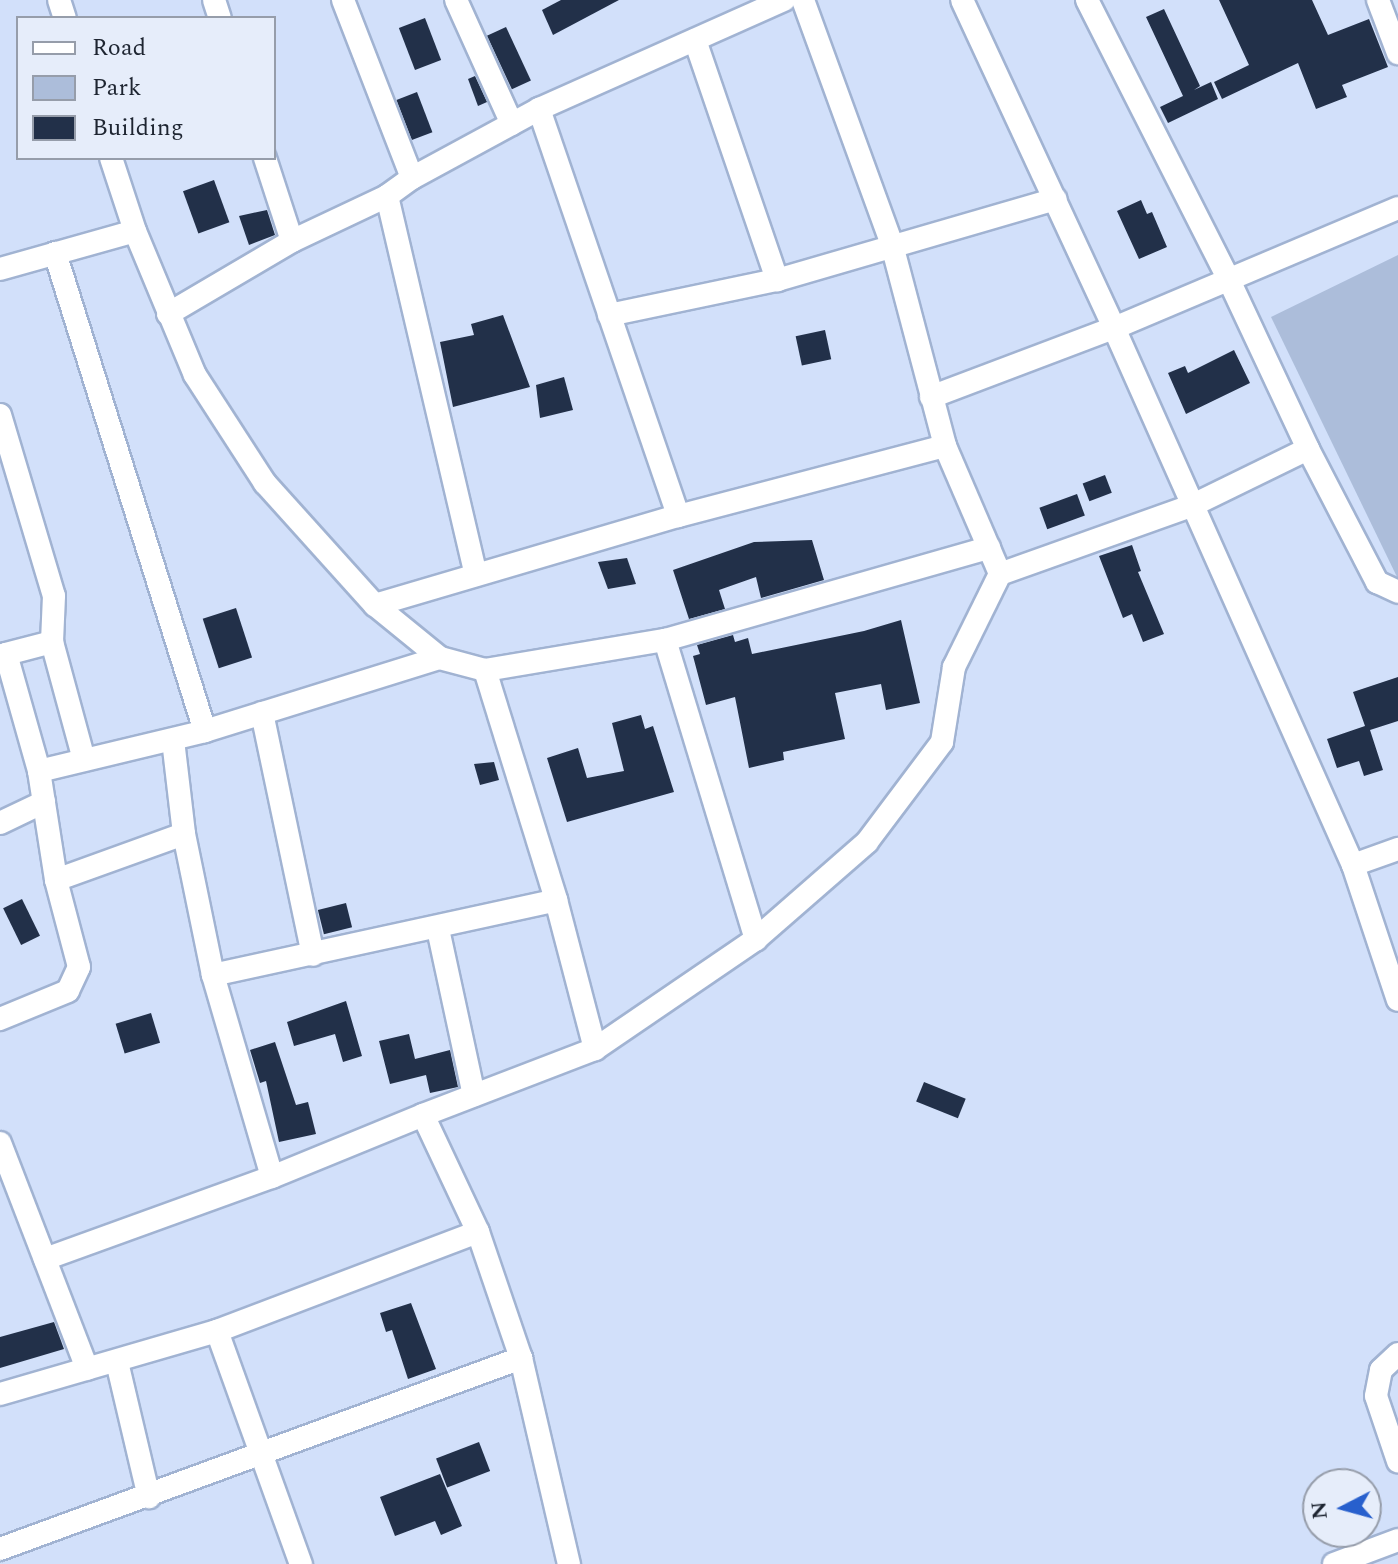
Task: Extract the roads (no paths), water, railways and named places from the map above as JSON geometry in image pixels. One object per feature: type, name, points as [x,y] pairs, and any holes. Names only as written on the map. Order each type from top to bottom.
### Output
[{"type":"street","points":[[343,0],[412,178]]},
{"type":"street","points":[[456,0],[512,124]]},
{"type":"street","points":[[168,314],[292,241],[387,196],[412,178],[539,109],[784,0]]},
{"type":"street","points":[[803,0],[892,245],[945,446],[1000,574]]},
{"type":"street","points":[[962,0],[1114,328],[1353,865],[1398,1000]]},
{"type":"street","points":[[1087,0],[1228,278],[1308,449],[1377,582],[1398,592]]},
{"type":"street","points":[[1378,0],[1398,53]]},
{"type":"street","points":[[695,40],[777,280]]},
{"type":"street","points":[[539,109],[678,516]]},
{"type":"street","points":[[112,160],[135,231],[195,375],[265,483],[375,605],[440,658],[485,670],[665,640],[989,548]]},
{"type":"street","points":[[266,160],[292,241]]},
{"type":"street","points":[[387,196],[476,575]]},
{"type":"street","points":[[609,315],[777,280],[1055,199]]},
{"type":"street","points":[[931,397],[1114,328],[1398,208]]},
{"type":"street","points":[[0,269],[135,231]]},
{"type":"street","points":[[55,253],[205,731]]},
{"type":"street","points":[[0,415],[54,596],[52,642],[84,760]]},
{"type":"street","points":[[375,605],[678,516],[945,446]]},
{"type":"street","points":[[45,1259],[272,1177],[595,1049],[756,939],[867,842],[942,742],[954,667],[1000,574],[1191,506],[1308,449]]},
{"type":"street","points":[[665,640],[756,939]]},
{"type":"street","points":[[0,1019],[68,991],[79,967],[56,880],[39,771],[3,655],[52,642]]},
{"type":"street","points":[[39,771],[205,731],[440,658]]},
{"type":"street","points":[[485,670],[556,900],[595,1049]]},
{"type":"street","points":[[262,713],[313,955]]},
{"type":"street","points":[[173,740],[184,834],[213,975],[272,1177]]},
{"type":"street","points":[[0,823],[44,802]]},
{"type":"street","points":[[56,880],[184,834]]},
{"type":"street","points":[[1353,865],[1398,849]]},
{"type":"street","points":[[213,975],[438,929],[556,900]]},
{"type":"street","points":[[438,929],[474,1095]]},
{"type":"street","points":[[423,1115],[478,1232],[521,1358],[569,1564]]},
{"type":"street","points":[[1,1147],[87,1369]]},
{"type":"street","points":[[0,1394],[217,1331],[478,1232]]},
{"type":"street","points":[[217,1331],[301,1564]]},
{"type":"street","points":[[1398,1354],[1381,1370],[1376,1396],[1398,1461]]},
{"type":"street","points":[[0,1549],[149,1497],[262,1451],[521,1358]]},
{"type":"street","points":[[117,1362],[149,1497]]},
{"type":"street","points":[[1334,1564],[1398,1540]]}]
